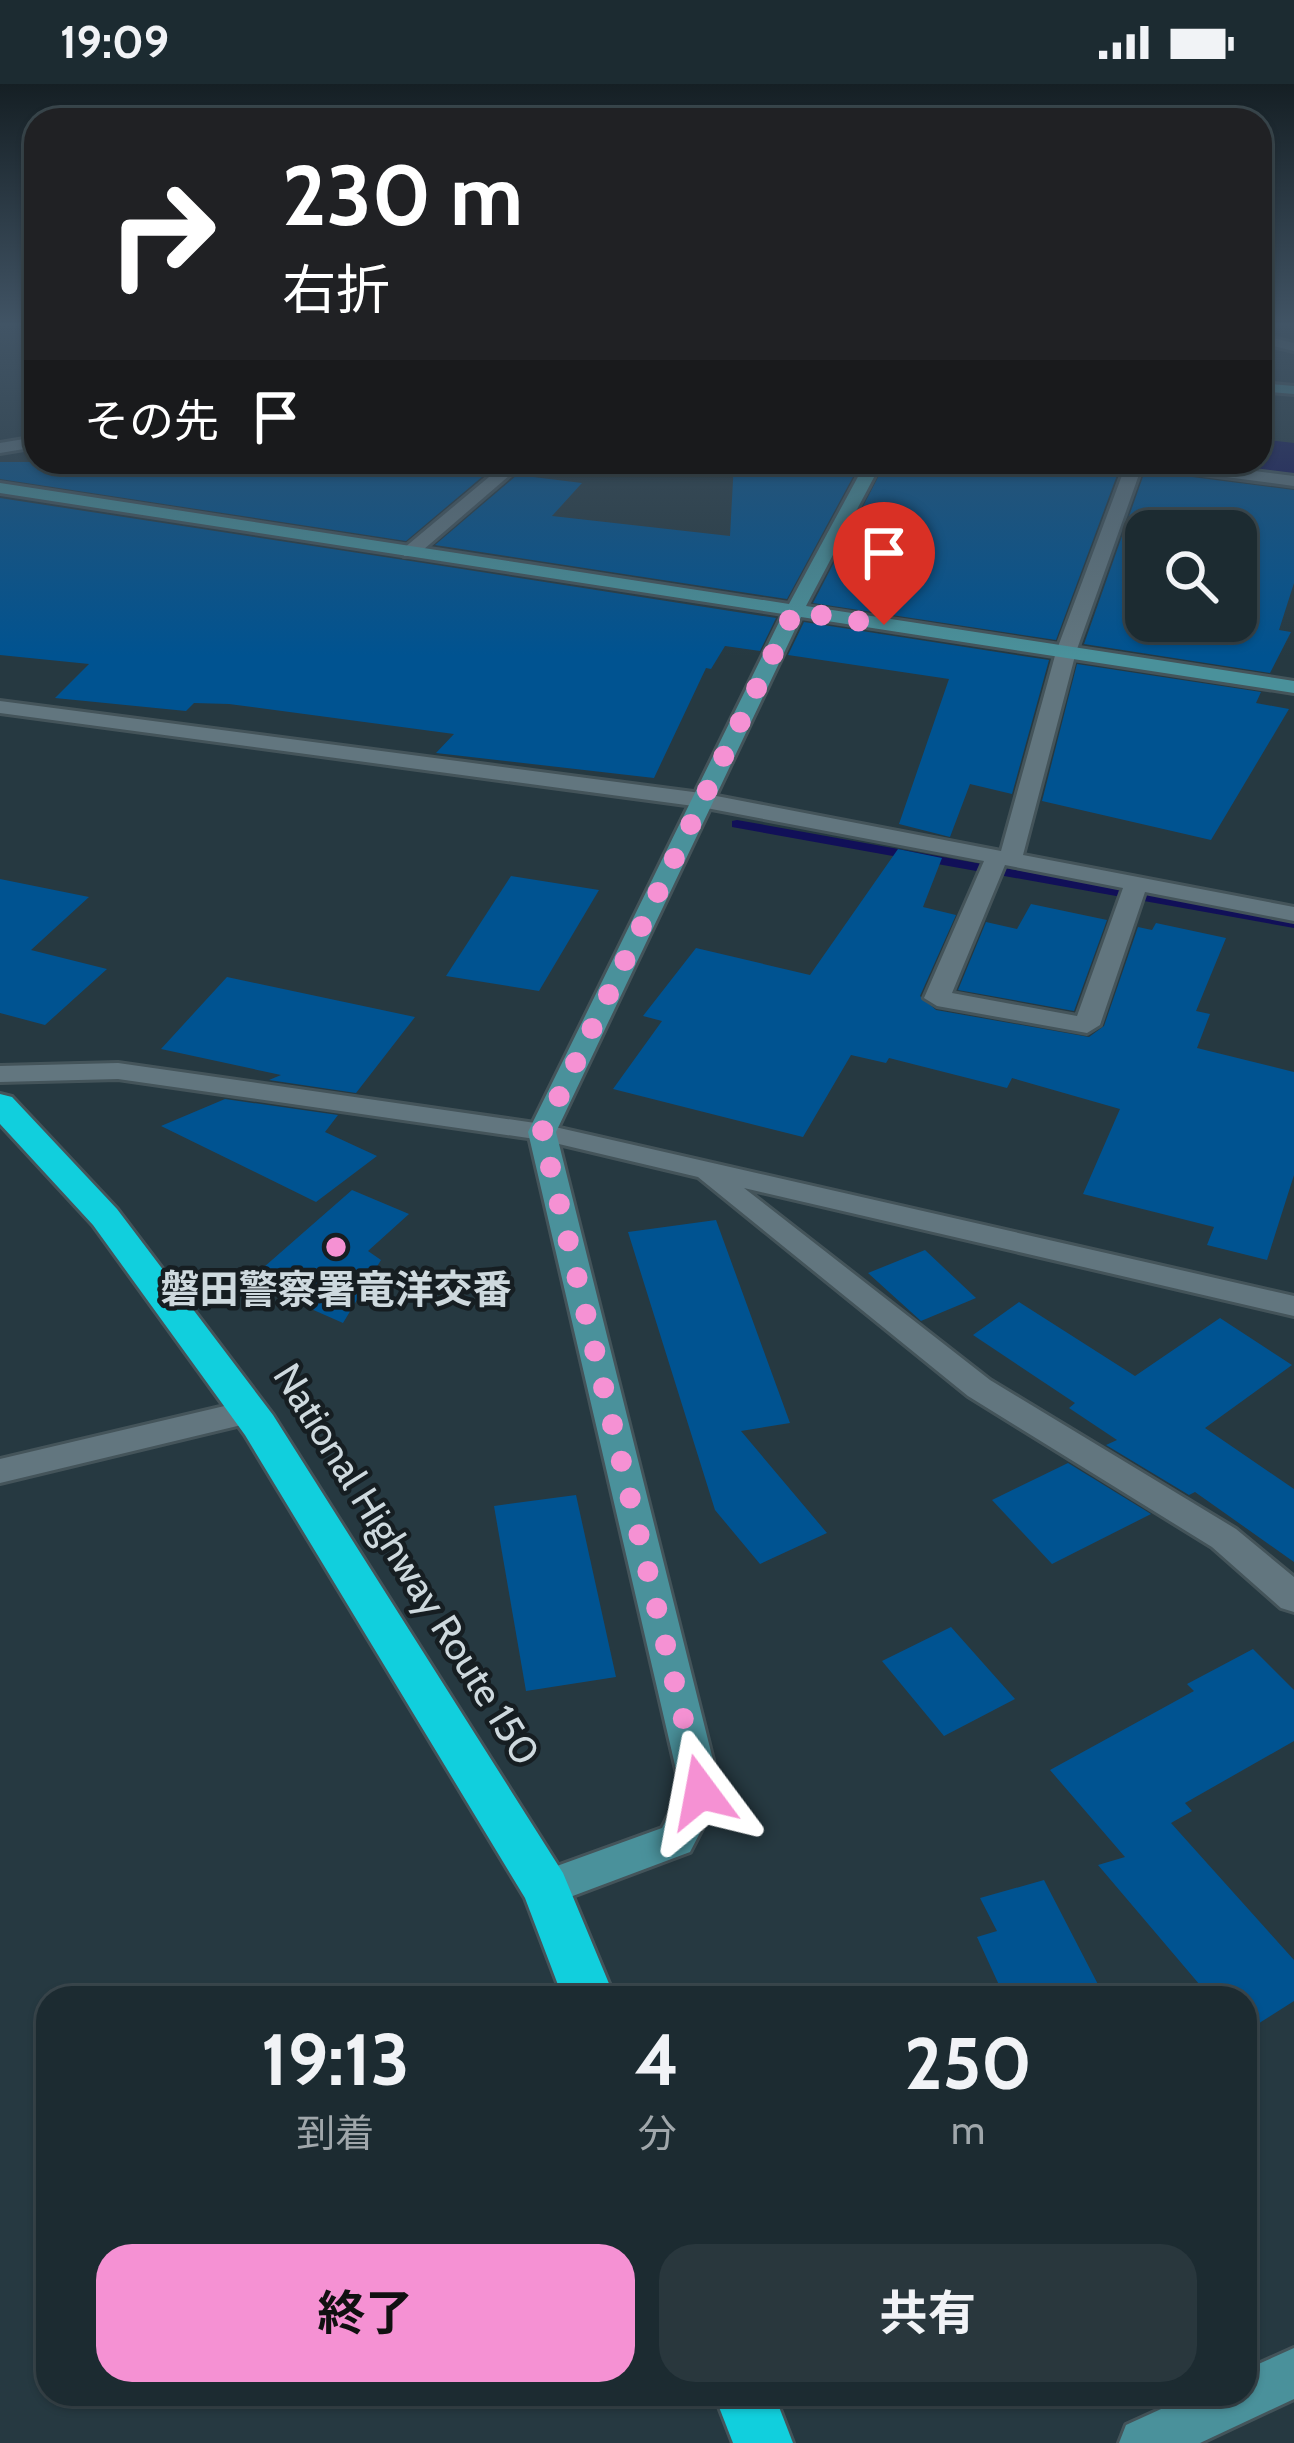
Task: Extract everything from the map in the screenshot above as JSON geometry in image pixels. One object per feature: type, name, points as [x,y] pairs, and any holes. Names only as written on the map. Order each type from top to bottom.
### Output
[{"type":"highway","name":"National Highway Route 150","points":[[0,1104],[105,1217],[250,1412],[388,1627],[546,1888],[584,1986]]},
{"type":"highway","points":[[749,2406],[763,2443]]},
{"type":"street","points":[[410,552],[503,474]]},
{"type":"street","points":[[546,1888],[676,1840],[701,1792],[542,1132],[794,611],[868,474]]},
{"type":"street","points":[[1131,474],[998,862],[937,998],[1087,1025],[1134,889]]},
{"type":"street","points":[[1240,474],[1294,481]]},
{"type":"street","points":[[0,488],[1294,687]]},
{"type":"street","points":[[0,707],[701,800],[1134,889],[1294,914]]},
{"type":"street","points":[[0,1074],[118,1071],[542,1132],[1294,1306]]},
{"type":"street","points":[[701,1168],[979,1388],[1224,1538],[1294,1598]]},
{"type":"street","points":[[0,1471],[250,1412]]},
{"type":"street","points":[[1257,2390],[1294,2373]]},
{"type":"street","points":[[1144,2443],[1223,2406]]},
{"type":"shaded area","points":[[1272,444],[1294,447],[1294,481],[1240,474],[1272,474]]},
{"type":"building","points":[[0,462],[24,462],[24,474],[485,474],[406,541],[0,479]]},
{"type":"building","points":[[733,474],[855,474],[787,599],[435,545],[517,475],[582,483],[552,516],[730,536]]},
{"type":"building","points":[[880,474],[1117,474],[1056,640],[813,603]]},
{"type":"building","points":[[1144,474],[1294,490],[1294,583],[1279,630],[1291,632],[1270,673],[1084,644],[1125,528],[1125,642],[1257,642],[1257,510],[1131,510]]},
{"type":"building","points":[[0,498],[776,618],[760,651],[725,646],[711,669],[706,668],[654,778],[436,753],[454,734],[229,704],[194,703],[186,711],[55,698],[89,664],[0,655]]},
{"type":"building","points":[[804,622],[1049,660],[1012,794],[970,784],[950,837],[899,824],[949,679],[788,655]]},
{"type":"building","points":[[1077,664],[1261,692],[1256,703],[1289,709],[1211,840],[1042,801]]},
{"type":"building","points":[[898,849],[942,858],[923,907],[956,915],[920,996],[936,1010],[1089,1037],[1104,1026],[1138,927],[1152,930],[1156,923],[1226,938],[1196,1011],[1210,1014],[1197,1048],[1294,1072],[1294,1175],[1267,1260],[1207,1245],[1214,1227],[1083,1194],[1120,1109],[1012,1078],[1007,1088],[889,1058],[886,1063],[851,1055],[803,1137],[613,1089],[662,1021],[643,1016],[696,948],[810,975]]},
{"type":"building","points":[[511,876],[599,890],[539,991],[446,976]]},
{"type":"building","points":[[0,879],[89,897],[31,950],[107,969],[45,1025],[0,1013]]},
{"type":"building","points":[[1031,904],[1107,920],[1074,1011],[958,990],[986,922],[1017,929]]},
{"type":"building","points":[[227,977],[415,1017],[356,1093],[269,1080],[281,1075],[161,1049]]},
{"type":"building","points":[[225,1099],[338,1115],[325,1132],[377,1156],[316,1202],[161,1126]]},
{"type":"building","points":[[352,1190],[409,1214],[368,1251],[381,1260],[343,1323],[248,1281]]},
{"type":"building","points":[[716,1220],[790,1423],[741,1431],[827,1533],[760,1564],[715,1510],[628,1232]]},
{"type":"building","points":[[925,1250],[976,1298],[921,1321],[868,1273]]},
{"type":"building","points":[[1019,1302],[1135,1376],[1220,1318],[1292,1365],[1205,1428],[1294,1489],[1294,1562],[1195,1492],[1189,1495],[1106,1445],[1117,1440],[1069,1408],[1075,1403],[973,1335]]},
{"type":"building","points":[[1068,1463],[1151,1514],[1052,1564],[992,1500]]},
{"type":"building","points":[[576,1495],[616,1677],[526,1691],[494,1506]]},
{"type":"building","points":[[951,1627],[1015,1699],[944,1736],[882,1661]]},
{"type":"building","points":[[1253,1649],[1294,1690],[1294,1741],[1185,1803],[1192,1811],[1171,1823],[1294,1960],[1294,2001],[1257,2024],[1257,1986],[1201,1986],[1098,1865],[1125,1857],[1050,1770],[1194,1691],[1187,1684]]},
{"type":"building","points":[[1044,1880],[1099,1986],[999,1986],[977,1937],[997,1931],[980,1898]]},
{"type":"waterway","points":[[1272,459],[1294,462]]},
{"type":"waterway","points":[[737,824],[1294,924]]},
{"type":"place","name":"磐田警察署竜洋交番","points":[[336,1247]]},
{"type":"route","points":[[701,1792],[542,1132],[794,611],[884,625]]}]
